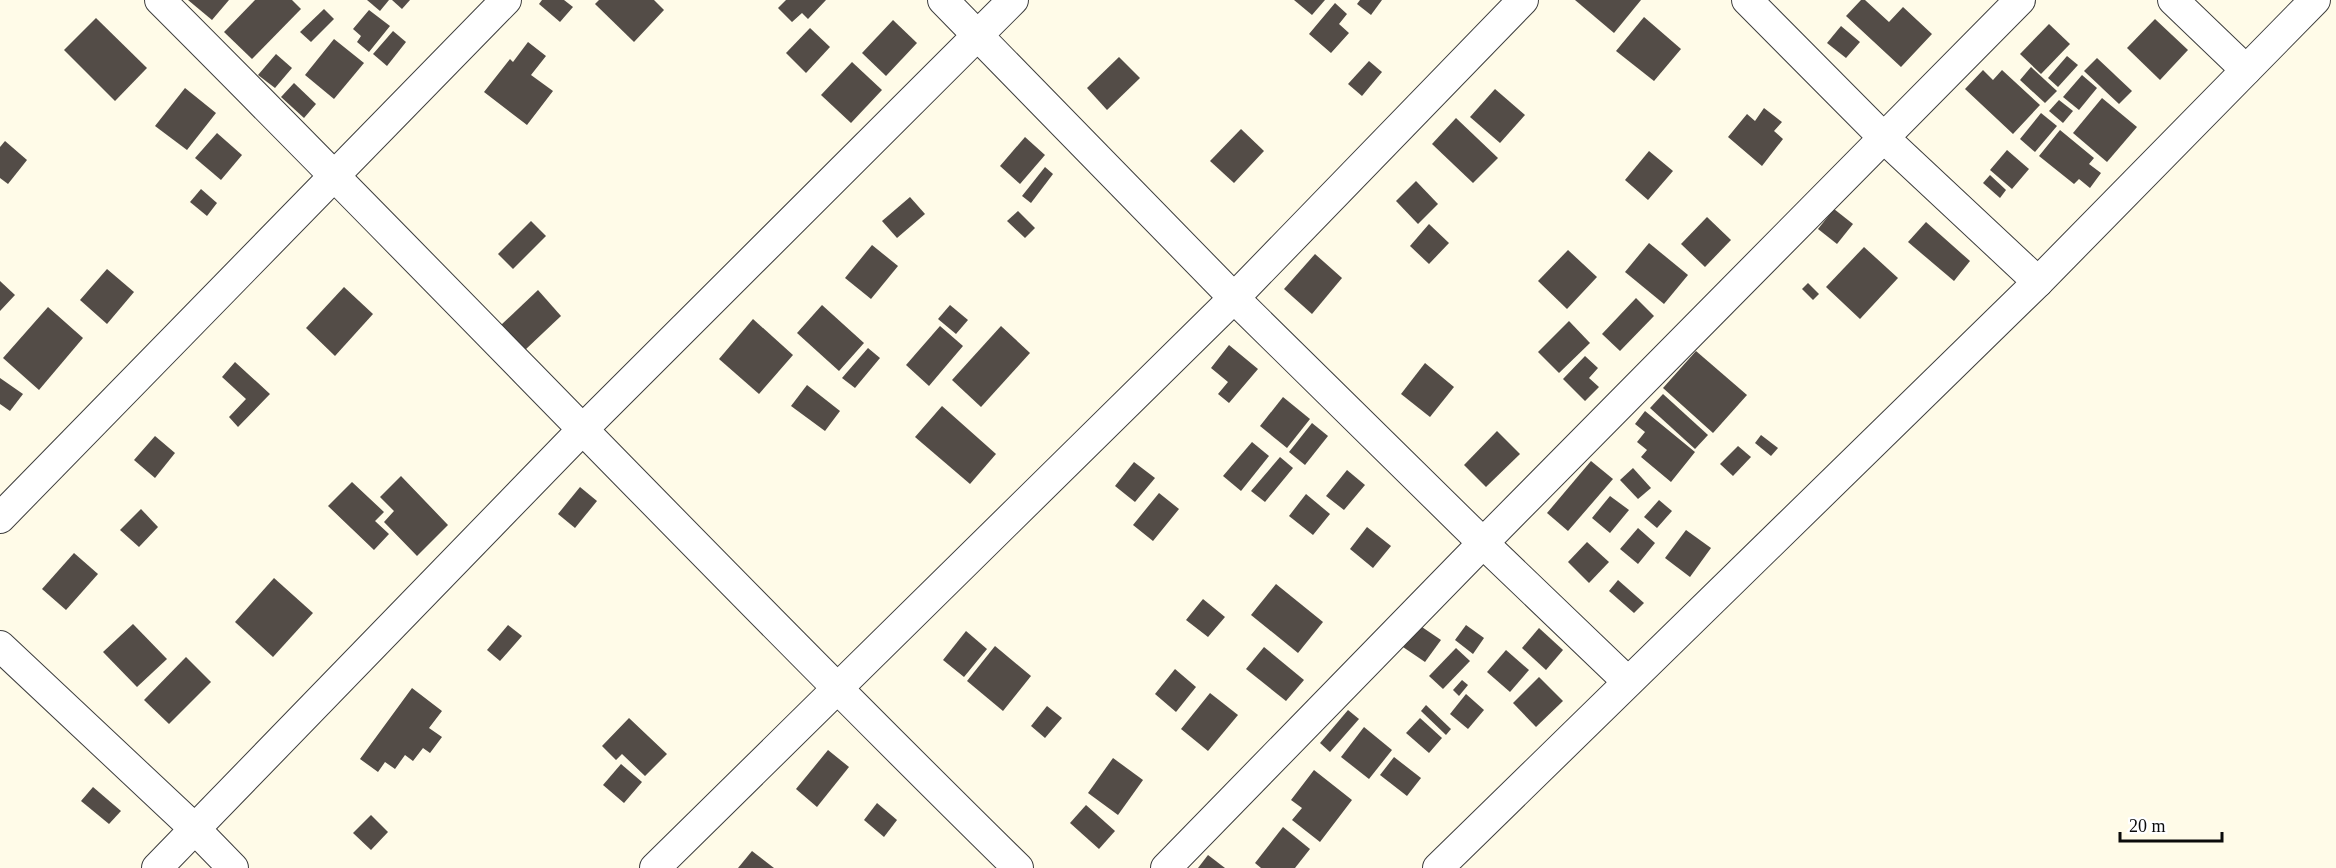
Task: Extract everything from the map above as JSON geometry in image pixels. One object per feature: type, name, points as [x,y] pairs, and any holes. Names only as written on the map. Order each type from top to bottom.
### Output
[{"type":"street","points":[[160,0],[584,428],[836,689],[1018,868]]},
{"type":"street","points":[[0,518],[506,0]]},
{"type":"street","points":[[943,0],[1234,298],[1627,681]]},
{"type":"street","points":[[157,868],[584,428],[1013,0]]},
{"type":"street","points":[[655,868],[1234,298],[1523,0]]},
{"type":"street","points":[[1747,0],[1884,138],[2038,282]]},
{"type":"street","points":[[1166,868],[1483,543],[2020,0]]},
{"type":"street","points":[[2173,0],[2246,70]]},
{"type":"street","points":[[1438,868],[2038,282],[2315,0]]},
{"type":"street","points":[[0,646],[196,830],[233,868]]},
{"type":"building","points":[[188,0],[229,0],[212,20]]},
{"type":"building","points":[[255,0],[292,0],[301,9],[252,59],[224,32]]},
{"type":"building","points":[[367,0],[389,0],[380,11]]},
{"type":"building","points":[[392,0],[410,0],[402,9]]},
{"type":"building","points":[[542,0],[564,0],[573,7],[560,22],[539,4]]},
{"type":"building","points":[[599,0],[654,0],[664,10],[634,42],[595,4]]},
{"type":"building","points":[[786,0],[826,0],[808,19],[802,13],[792,22],[778,8]]},
{"type":"building","points":[[1294,0],[1325,0],[1312,15]]},
{"type":"building","points":[[1360,0],[1382,0],[1371,15],[1357,4]]},
{"type":"building","points":[[1575,0],[1641,0],[1614,33]]},
{"type":"building","points":[[1861,0],[1865,0],[1889,22],[1903,7],[1932,34],[1901,67],[1846,16]]},
{"type":"building","points":[[1335,3],[1347,14],[1339,24],[1349,33],[1331,53],[1309,34]]},
{"type":"building","points":[[324,9],[334,19],[311,42],[300,32]]},
{"type":"building","points":[[369,10],[390,26],[369,52],[357,42],[361,36],[353,29]]},
{"type":"building","points":[[1644,17],[1681,49],[1654,81],[1616,51]]},
{"type":"building","points":[[96,18],[147,68],[115,101],[64,50]]},
{"type":"building","points":[[2155,19],[2188,50],[2160,80],[2127,48]]},
{"type":"building","points":[[893,20],[917,43],[886,76],[862,53]]},
{"type":"building","points":[[2049,24],[2070,44],[2041,74],[2020,54]]},
{"type":"building","points":[[1841,26],[1860,42],[1846,58],[1827,43]]},
{"type":"building","points":[[810,28],[830,47],[806,73],[786,53]]},
{"type":"building","points":[[393,31],[406,42],[387,66],[373,54]]},
{"type":"building","points":[[334,39],[364,63],[334,99],[305,75]]},
{"type":"building","points":[[528,42],[546,56],[531,75],[553,91],[527,125],[484,92],[510,59],[513,62]]},
{"type":"building","points":[[276,54],[292,68],[275,88],[258,75]]},
{"type":"building","points":[[2067,56],[2078,65],[2058,87],[2048,78]]},
{"type":"building","points":[[1119,57],[1140,78],[1107,110],[1087,88]]},
{"type":"building","points":[[2097,58],[2132,91],[2119,104],[2084,71]]},
{"type":"building","points":[[1369,61],[1382,72],[1362,96],[1348,84]]},
{"type":"building","points":[[852,62],[882,90],[851,123],[821,95]]},
{"type":"building","points":[[2031,67],[2057,91],[2045,103],[2020,80]]},
{"type":"building","points":[[1983,70],[1993,80],[2002,70],[2040,105],[2013,134],[1965,89]]},
{"type":"building","points":[[2082,75],[2097,88],[2079,110],[2063,97]]},
{"type":"building","points":[[294,83],[316,104],[304,118],[281,97]]},
{"type":"building","points":[[185,88],[216,113],[187,150],[155,126]]},
{"type":"building","points":[[1495,89],[1525,115],[1500,143],[1470,117]]},
{"type":"building","points":[[2102,98],[2137,127],[2107,162],[2073,133]]},
{"type":"building","points":[[2059,100],[2073,111],[2063,123],[2049,111]]},
{"type":"building","points":[[1764,108],[1782,122],[1774,131],[1783,139],[1762,166],[1728,137],[1747,114],[1755,121]]},
{"type":"building","points":[[2041,113],[2057,126],[2035,152],[2020,139]]},
{"type":"building","points":[[1456,118],[1498,158],[1473,183],[1432,144]]},
{"type":"building","points":[[1241,129],[1264,151],[1234,183],[1210,161]]},
{"type":"building","points":[[2060,130],[2094,158],[2089,164],[2101,173],[2090,188],[2079,179],[2074,184],[2039,156]]},
{"type":"building","points":[[217,133],[242,155],[221,180],[195,158]]},
{"type":"building","points":[[1025,137],[1045,155],[1020,184],[1000,166]]},
{"type":"building","points":[[5,141],[27,160],[8,184],[0,178],[0,147]]},
{"type":"building","points":[[2007,150],[2029,169],[2012,189],[1990,170]]},
{"type":"building","points":[[1649,151],[1673,171],[1648,200],[1625,180]]},
{"type":"building","points":[[1045,167],[1053,174],[1031,203],[1022,196]]},
{"type":"building","points":[[1990,175],[2006,190],[2000,198],[1983,183]]},
{"type":"building","points":[[1416,181],[1438,204],[1418,224],[1396,201]]},
{"type":"building","points":[[201,189],[217,203],[207,216],[190,202]]},
{"type":"building","points":[[910,197],[925,214],[897,238],[882,221]]},
{"type":"building","points":[[1834,209],[1853,224],[1837,244],[1818,229]]},
{"type":"building","points":[[1018,211],[1035,228],[1025,238],[1007,221]]},
{"type":"building","points":[[1707,217],[1731,240],[1705,267],[1681,244]]},
{"type":"building","points":[[531,221],[546,236],[513,269],[498,254]]},
{"type":"building","points":[[1926,222],[1970,261],[1954,281],[1908,242]]},
{"type":"building","points":[[1429,224],[1449,243],[1429,264],[1410,246]]},
{"type":"building","points":[[1649,243],[1688,275],[1664,304],[1625,272]]},
{"type":"building","points":[[872,245],[898,266],[871,299],[845,278]]},
{"type":"building","points":[[1864,247],[1898,278],[1860,319],[1826,287]]},
{"type":"building","points":[[1568,250],[1597,277],[1567,309],[1538,281]]},
{"type":"building","points":[[1315,254],[1342,278],[1312,314],[1284,289]]},
{"type":"building","points":[[107,269],[134,292],[107,324],[80,300]]},
{"type":"building","points":[[0,281],[15,295],[0,311]]},
{"type":"building","points":[[1808,283],[1819,294],[1813,300],[1802,289]]},
{"type":"building","points":[[344,287],[373,314],[335,356],[306,328]]},
{"type":"building","points":[[538,290],[561,316],[525,350],[501,325]]},
{"type":"building","points":[[1636,298],[1654,316],[1620,351],[1602,334]]},
{"type":"building","points":[[822,305],[864,343],[839,371],[797,333]]},
{"type":"building","points":[[950,305],[968,320],[956,334],[938,319]]},
{"type":"building","points":[[48,307],[83,338],[39,390],[3,358]]},
{"type":"building","points":[[753,319],[793,355],[759,394],[719,359]]},
{"type":"building","points":[[1569,321],[1590,343],[1559,373],[1538,352]]},
{"type":"building","points":[[940,326],[963,346],[929,386],[906,365]]},
{"type":"building","points":[[1001,326],[1030,353],[981,407],[952,380]]},
{"type":"building","points":[[1229,345],[1258,369],[1229,403],[1218,394],[1228,382],[1211,368]]},
{"type":"building","points":[[868,348],[880,358],[855,388],[842,378]]},
{"type":"building","points":[[1696,351],[1747,395],[1713,433],[1663,388]]},
{"type":"building","points":[[1585,356],[1598,368],[1589,378],[1599,387],[1585,401],[1563,379]]},
{"type":"building","points":[[235,362],[270,394],[238,427],[229,417],[246,399],[222,377]]},
{"type":"building","points":[[1425,363],[1454,387],[1430,417],[1401,394]]},
{"type":"building","points":[[0,378],[23,394],[10,411],[0,404]]},
{"type":"building","points":[[807,385],[840,411],[825,431],[791,406]]},
{"type":"building","points":[[1663,394],[1708,435],[1695,449],[1650,408]]},
{"type":"building","points":[[1283,397],[1310,419],[1287,448],[1260,426]]},
{"type":"building","points":[[942,406],[996,454],[970,484],[915,437]]},
{"type":"building","points":[[1645,411],[1695,452],[1671,482],[1641,457],[1647,450],[1637,442],[1645,432],[1635,424]]},
{"type":"building","points":[[1312,423],[1328,436],[1305,465],[1289,452]]},
{"type":"building","points":[[1497,431],[1520,454],[1486,487],[1464,465]]},
{"type":"building","points":[[1761,435],[1778,448],[1771,456],[1755,443]]},
{"type":"building","points":[[155,436],[175,453],[155,478],[134,460]]},
{"type":"building","points":[[1252,442],[1269,456],[1241,491],[1223,476]]},
{"type":"building","points":[[1738,446],[1751,457],[1733,476],[1720,464]]},
{"type":"building","points":[[1280,457],[1293,468],[1265,502],[1251,491]]},
{"type":"building","points":[[1591,461],[1613,479],[1568,531],[1547,513]]},
{"type":"building","points":[[1134,462],[1155,478],[1135,502],[1115,486]]},
{"type":"building","points":[[1633,468],[1651,488],[1638,499],[1620,480]]},
{"type":"building","points":[[1347,470],[1365,485],[1344,510],[1326,496]]},
{"type":"building","points":[[401,476],[448,525],[417,556],[384,522],[394,511],[380,497]]},
{"type":"building","points":[[352,482],[384,512],[375,521],[389,534],[374,550],[328,506]]},
{"type":"building","points":[[580,487],[597,501],[575,528],[558,514]]},
{"type":"building","points":[[1159,493],[1179,509],[1153,541],[1133,525]]},
{"type":"building","points":[[1306,494],[1330,514],[1313,535],[1289,516]]},
{"type":"building","points":[[1610,496],[1629,510],[1610,533],[1592,518]]},
{"type":"building","points":[[1659,500],[1672,511],[1657,528],[1644,517]]},
{"type":"building","points":[[141,509],[158,527],[139,547],[120,530]]},
{"type":"building","points":[[1367,527],[1391,546],[1373,568],[1350,549]]},
{"type":"building","points":[[1638,528],[1655,543],[1638,564],[1620,549]]},
{"type":"building","points":[[1686,530],[1711,548],[1690,577],[1665,558]]},
{"type":"building","points":[[1587,542],[1609,562],[1589,583],[1568,562]]},
{"type":"building","points":[[74,553],[98,574],[66,610],[42,589]]},
{"type":"building","points":[[274,578],[313,613],[273,657],[235,622]]},
{"type":"building","points":[[1618,580],[1644,603],[1634,613],[1609,591]]},
{"type":"building","points":[[1276,584],[1323,622],[1298,653],[1251,615]]},
{"type":"building","points":[[1203,599],[1225,617],[1208,637],[1186,620]]},
{"type":"building","points":[[133,624],[167,659],[137,687],[103,652]]},
{"type":"building","points":[[508,625],[522,636],[500,661],[487,650]]},
{"type":"building","points":[[1419,625],[1441,640],[1425,662],[1403,647]]},
{"type":"building","points":[[1466,625],[1484,638],[1473,654],[1455,640]]},
{"type":"building","points":[[1539,628],[1563,650],[1546,670],[1522,648]]},
{"type":"building","points":[[966,631],[987,649],[964,677],[943,660]]},
{"type":"building","points":[[995,646],[1031,676],[1003,711],[967,681]]},
{"type":"building","points":[[1264,647],[1304,680],[1286,701],[1246,669]]},
{"type":"building","points":[[1456,648],[1470,661],[1443,689],[1429,676]]},
{"type":"building","points":[[1506,650],[1529,670],[1510,692],[1487,672]]},
{"type":"building","points":[[186,657],[211,682],[169,724],[144,700]]},
{"type":"building","points":[[1175,669],[1196,687],[1176,712],[1155,694]]},
{"type":"building","points":[[1539,677],[1563,701],[1536,727],[1513,703]]},
{"type":"building","points":[[1462,680],[1468,685],[1459,696],[1453,690]]},
{"type":"building","points":[[412,688],[442,711],[429,728],[442,737],[430,753],[423,748],[413,761],[405,755],[395,769],[385,762],[378,772],[360,759]]},
{"type":"building","points":[[1210,693],[1238,715],[1208,751],[1181,729]]},
{"type":"building","points":[[1466,694],[1484,710],[1468,729],[1450,714]]},
{"type":"building","points":[[1426,705],[1451,729],[1446,735],[1421,711]]},
{"type":"building","points":[[1047,706],[1062,718],[1045,738],[1031,726]]},
{"type":"building","points":[[1348,710],[1359,719],[1330,752],[1320,743]]},
{"type":"building","points":[[629,718],[667,754],[645,776],[622,754],[616,760],[602,746]]},
{"type":"building","points":[[1420,718],[1442,738],[1429,753],[1406,733]]},
{"type":"building","points":[[1364,727],[1392,750],[1369,779],[1341,757]]},
{"type":"building","points":[[828,750],[849,767],[817,807],[796,789]]},
{"type":"building","points":[[1394,757],[1421,778],[1407,796],[1380,775]]},
{"type":"building","points":[[1113,758],[1143,780],[1118,815],[1088,793]]},
{"type":"building","points":[[621,764],[642,782],[624,803],[603,785]]},
{"type":"building","points":[[1314,770],[1352,800],[1320,842],[1292,820],[1302,808],[1291,800]]},
{"type":"building","points":[[93,787],[121,811],[109,824],[81,801]]},
{"type":"building","points":[[877,803],[897,820],[884,837],[864,820]]},
{"type":"building","points":[[1086,805],[1115,831],[1099,849],[1070,823]]},
{"type":"building","points":[[371,815],[388,832],[371,850],[353,833]]},
{"type":"building","points":[[1283,827],[1310,849],[1295,868],[1261,868],[1255,863]]},
{"type":"building","points":[[752,851],[774,868],[738,868]]},
{"type":"building","points":[[1208,855],[1225,868],[1198,868]]}]
